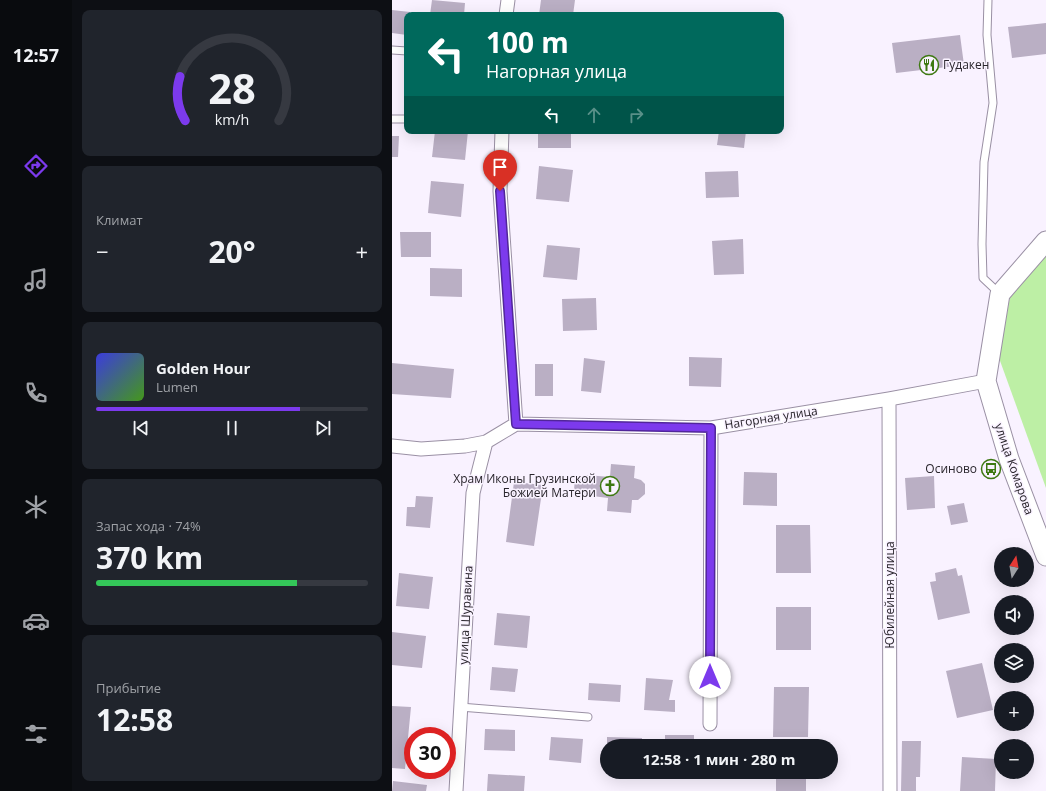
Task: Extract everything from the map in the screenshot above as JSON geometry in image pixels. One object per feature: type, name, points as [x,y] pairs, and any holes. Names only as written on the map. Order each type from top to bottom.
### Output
[{"type":"street","points":[[506,12],[508,0]]},
{"type":"street","points":[[392,446],[421,449],[465,446],[486,442],[516,424],[500,191],[502,134]]},
{"type":"street","points":[[986,382],[1000,294],[1046,241]]},
{"type":"street","name":"Нагорная улица","points":[[516,424],[711,428],[986,382]]},
{"type":"street","name":"улица Комарова","points":[[986,382],[1009,459],[1046,556]]},
{"type":"street","name":"Юбилейная улица","points":[[889,399],[890,791]]},
{"type":"street","points":[[710,724],[711,428]]},
{"type":"street","name":"улица Шуравина","points":[[456,791],[473,493],[486,442]]},
{"type":"lane","points":[[988,0],[987,35],[992,103],[984,162],[982,244],[983,278],[1000,294]]},
{"type":"lane","points":[[392,50],[404,51]]},
{"type":"lane","points":[[392,119],[404,119]]},
{"type":"lane","points":[[460,707],[588,717]]},
{"type":"green space","points":[[1046,253],[1046,488],[999,358],[1010,297]]},
{"type":"building","points":[[432,0],[465,3],[464,12],[430,12]]},
{"type":"building","points":[[541,0],[575,0],[573,12],[539,12]]},
{"type":"building","points":[[392,10],[410,12],[404,12],[404,35],[392,33]]},
{"type":"building","points":[[1046,23],[1046,54],[1012,58],[1008,27]]},
{"type":"building","points":[[960,35],[964,65],[896,73],[892,43]]},
{"type":"building","points":[[435,134],[468,134],[465,160],[432,157]]},
{"type":"building","points":[[538,134],[571,134],[571,148],[538,148]]},
{"type":"building","points":[[719,134],[746,134],[744,148],[717,145]]},
{"type":"building","points":[[392,136],[399,136],[398,157],[392,157]]},
{"type":"building","points":[[539,166],[573,170],[569,202],[536,199]]},
{"type":"building","points":[[738,171],[739,197],[706,198],[705,172]]},
{"type":"building","points":[[431,181],[464,184],[461,217],[428,213]]},
{"type":"building","points":[[400,232],[431,232],[431,257],[401,257]]},
{"type":"building","points":[[743,239],[744,274],[714,275],[712,241]]},
{"type":"building","points":[[547,245],[580,248],[577,280],[543,277]]},
{"type":"building","points":[[430,268],[462,269],[462,297],[430,296]]},
{"type":"building","points":[[596,298],[597,330],[563,331],[562,299]]},
{"type":"building","points":[[689,357],[722,358],[721,387],[689,386]]},
{"type":"building","points":[[584,358],[605,361],[601,393],[581,391]]},
{"type":"building","points":[[392,363],[454,369],[451,398],[392,394]]},
{"type":"building","points":[[535,364],[553,364],[553,396],[535,396]]},
{"type":"building","name":"Храм Иконы Грузинской Божией Матери","points":[[611,464],[635,466],[634,478],[641,480],[645,484],[645,494],[638,500],[632,500],[631,513],[607,511],[608,498],[585,495],[584,491],[574,490],[575,478],[586,479],[586,475],[610,477]]},
{"type":"building","points":[[744,472],[777,473],[777,506],[743,505]]},
{"type":"building","points":[[934,476],[935,508],[907,510],[905,478]]},
{"type":"building","points":[[514,482],[543,485],[534,546],[506,542]]},
{"type":"building","points":[[416,496],[433,497],[430,528],[406,526],[407,507],[415,507]]},
{"type":"building","points":[[964,503],[968,522],[951,525],[947,506]]},
{"type":"building","points":[[776,525],[810,525],[811,573],[776,573]]},
{"type":"building","points":[[956,568],[958,576],[962,575],[970,613],[938,620],[930,582],[936,581],[935,573]]},
{"type":"building","points":[[399,573],[433,577],[429,609],[396,606]]},
{"type":"building","points":[[776,607],[811,607],[811,650],[776,650]]},
{"type":"building","points":[[497,613],[530,616],[527,648],[494,645]]},
{"type":"building","points":[[392,632],[426,636],[422,668],[392,665]]},
{"type":"building","points":[[982,663],[993,710],[957,718],[946,671]]},
{"type":"building","points":[[492,667],[518,669],[515,692],[490,690]]},
{"type":"building","points":[[646,678],[673,680],[669,700],[675,700],[675,712],[644,710]]},
{"type":"building","points":[[589,683],[621,685],[620,702],[588,700]]},
{"type":"building","points":[[774,687],[809,687],[808,737],[773,737]]},
{"type":"building","points":[[392,706],[411,707],[409,727],[404,727],[404,769],[392,768]]},
{"type":"building","points":[[485,729],[515,730],[515,751],[484,750]]},
{"type":"building","points":[[665,735],[694,735],[694,739],[665,739]]},
{"type":"building","points":[[551,737],[583,739],[581,763],[549,760]]},
{"type":"building","points":[[607,737],[642,738],[642,739],[607,739]]},
{"type":"building","points":[[902,741],[921,741],[920,777],[916,777],[916,791],[901,791]]},
{"type":"building","points":[[962,757],[994,759],[995,791],[960,791]]},
{"type":"building","points":[[488,774],[525,776],[524,791],[487,791]]},
{"type":"building","points":[[776,779],[806,779],[806,791],[776,791]]},
{"type":"building","points":[[393,781],[427,785],[426,791],[392,791]]},
{"type":"place","name":"Гудакен","points":[[929,65]]},
{"type":"place","name":"Осиново","points":[[991,469]]},
{"type":"place","name":"Храм Иконы Грузинской Божией Матери","points":[[610,486]]},
{"type":"route","points":[[500,191],[516,406],[516,424],[711,428],[710,677]]}]
